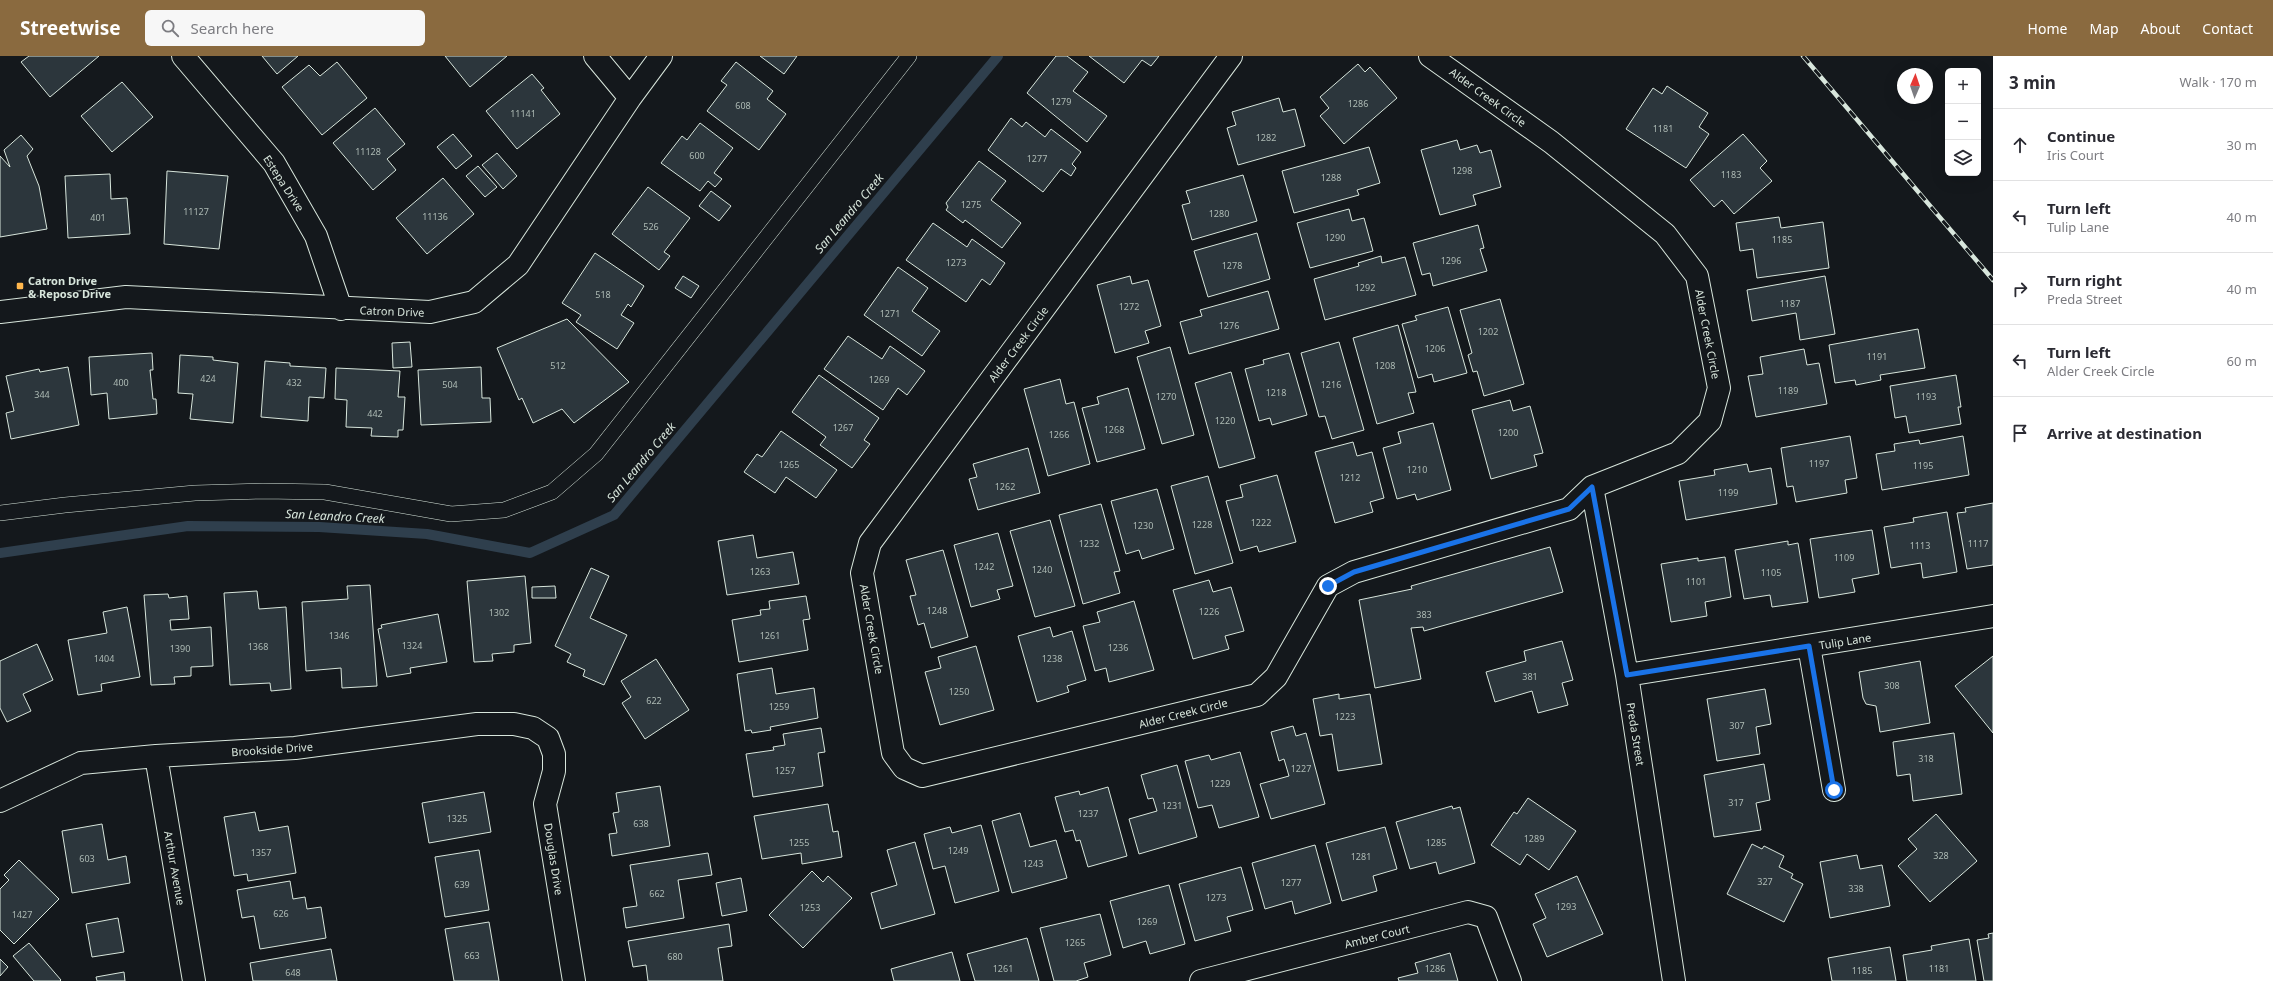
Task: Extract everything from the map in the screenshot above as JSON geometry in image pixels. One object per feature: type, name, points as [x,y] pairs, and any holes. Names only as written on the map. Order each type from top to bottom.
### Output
[{"type":"street","name":"Estepa Drive","points":[[183,56],[274,164],[316,236],[341,309]]},
{"type":"street","points":[[595,56],[630,98]]},
{"type":"street","name":"Catron Drive","points":[[0,312],[126,297],[341,309],[430,312],[474,302],[518,265],[630,98],[662,56]]},
{"type":"street","name":"Alder Creek Circle","points":[[1231,56],[870,543],[862,574],[893,753],[904,768],[922,776],[1257,695],[1276,677],[1328,586],[1354,572],[1569,509],[1592,487],[1678,453],[1710,421],[1719,388],[1697,276],[1665,234],[1550,142],[1430,56]]},
{"type":"street","name":"Preda Street","points":[[1592,487],[1627,675],[1674,981]]},
{"type":"street","name":"Tulip Lane","points":[[1627,675],[1993,616]]},
{"type":"street","points":[[1809,646],[1834,790]]},
{"type":"street","name":"Brookside Drive","points":[[0,801],[81,763],[156,756],[295,748],[477,724],[514,724],[533,728],[548,738]]},
{"type":"street","name":"Douglas Drive","points":[[548,738],[554,754],[554,771],[545,804],[574,981]]},
{"type":"street","name":"Arthur Avenue","points":[[156,756],[194,981]]},
{"type":"street","name":"Amber Court","points":[[1201,981],[1468,912],[1486,917],[1510,981]]},
{"type":"lane","points":[[0,513],[64,505],[195,493],[263,491],[325,492],[451,514],[504,510],[552,492],[596,454],[909,56]]},
{"type":"building","points":[[29,56],[99,56],[50,97],[21,62]]},
{"type":"building","points":[[262,56],[298,56],[277,74]]},
{"type":"building","points":[[445,56],[507,56],[470,87]]},
{"type":"building","points":[[760,56],[797,56],[784,74]]},
{"type":"building","points":[[1056,56],[1067,56],[1088,72],[1073,91],[1107,116],[1087,142],[1027,93]]},
{"type":"building","points":[[1089,56],[1159,56],[1151,66],[1142,60],[1124,83]]},
{"type":"building","points":[[337,62],[367,98],[322,135],[282,87],[309,65],[320,76]]},
{"type":"building","points":[[736,62],[773,91],[767,99],[786,114],[759,150],[707,111],[727,85],[721,81]]},
{"type":"building","points":[[1358,64],[1365,72],[1370,67],[1397,98],[1344,144],[1320,116],[1329,108],[1320,97]]},
{"type":"building","points":[[532,74],[544,88],[541,90],[560,114],[517,149],[486,111]]},
{"type":"building","points":[[122,82],[153,117],[112,152],[81,116]]},
{"type":"building","points":[[1667,86],[1708,113],[1699,127],[1709,134],[1686,168],[1626,129],[1653,88],[1662,94]]},
{"type":"building","points":[[1279,98],[1283,112],[1295,109],[1305,146],[1238,165],[1227,128],[1236,125],[1232,112]]},
{"type":"building","points":[[375,108],[405,144],[387,159],[396,170],[373,190],[333,143]]},
{"type":"building","points":[[1011,118],[1022,127],[1026,122],[1045,137],[1051,129],[1081,152],[1072,164],[1076,168],[1071,176],[1061,169],[1043,192],[988,150]]},
{"type":"building","points":[[700,123],[733,148],[714,173],[722,179],[715,187],[708,181],[700,191],[661,163],[682,136],[687,140]]},
{"type":"building","points":[[453,134],[472,156],[456,169],[437,147]]},
{"type":"building","points":[[1743,134],[1767,161],[1760,168],[1772,181],[1734,214],[1722,200],[1714,207],[1690,180]]},
{"type":"building","points":[[21,135],[33,149],[27,156],[39,186],[47,229],[0,237],[0,156],[10,167],[4,150]]},
{"type":"building","points":[[1457,140],[1460,150],[1477,145],[1480,153],[1491,150],[1501,187],[1473,195],[1476,205],[1440,215],[1421,150]]},
{"type":"building","points":[[1369,147],[1380,183],[1357,190],[1359,195],[1294,213],[1282,171]]},
{"type":"building","points":[[497,153],[517,176],[503,189],[482,165]]},
{"type":"building","points":[[979,161],[1006,181],[991,200],[1021,223],[1002,248],[965,220],[963,223],[946,210],[948,207],[946,203]]},
{"type":"building","points":[[478,166],[497,187],[485,197],[466,176]]},
{"type":"building","points":[[167,171],[228,176],[219,249],[164,244]]},
{"type":"building","points":[[110,174],[111,199],[127,198],[130,234],[68,238],[65,176]]},
{"type":"building","points":[[1243,175],[1257,221],[1192,240],[1182,205],[1190,203],[1186,191]]},
{"type":"building","points":[[443,178],[474,214],[427,254],[396,218]]},
{"type":"building","points":[[648,187],[690,218],[664,252],[670,256],[659,270],[612,234]]},
{"type":"building","points":[[711,191],[731,206],[719,221],[699,206]]},
{"type":"building","points":[[1349,209],[1352,221],[1364,218],[1373,251],[1310,268],[1297,223]]},
{"type":"building","points":[[1779,217],[1781,228],[1823,222],[1829,268],[1757,278],[1753,249],[1740,251],[1736,223]]},
{"type":"building","points":[[933,223],[967,247],[972,239],[1005,263],[990,285],[982,279],[966,302],[906,260]]},
{"type":"building","points":[[1478,225],[1484,248],[1480,249],[1487,271],[1433,286],[1430,273],[1422,275],[1413,243]]},
{"type":"building","points":[[1257,233],[1270,279],[1208,297],[1194,251]]},
{"type":"building","points":[[595,253],[644,286],[631,307],[628,304],[621,315],[634,323],[617,349],[576,322],[581,315],[562,303]]},
{"type":"building","points":[[1381,256],[1382,263],[1405,257],[1416,295],[1325,320],[1314,279],[1359,266],[1358,263]]},
{"type":"building","points":[[898,267],[928,288],[912,311],[940,331],[922,356],[864,315]]},
{"type":"building","points":[[683,276],[699,286],[691,298],[675,288]]},
{"type":"building","points":[[1130,276],[1132,284],[1148,280],[1161,326],[1145,331],[1149,343],[1115,353],[1097,285]]},
{"type":"building","points":[[1825,276],[1835,334],[1800,340],[1796,313],[1752,321],[1747,290]]},
{"type":"building","points":[[1268,291],[1279,329],[1189,354],[1180,322],[1202,316],[1200,310]]},
{"type":"building","points":[[1500,299],[1524,384],[1484,396],[1477,371],[1473,372],[1468,355],[1472,353],[1460,310]]},
{"type":"building","points":[[1448,307],[1467,373],[1434,382],[1432,374],[1418,378],[1402,324],[1417,320],[1415,316]]},
{"type":"building","points":[[567,319],[629,382],[574,423],[562,409],[533,423],[522,398],[519,400],[497,348]]},
{"type":"building","points":[[1398,325],[1416,392],[1408,393],[1414,413],[1377,424],[1353,338]]},
{"type":"building","points":[[1918,329],[1925,368],[1880,375],[1881,380],[1856,385],[1855,380],[1835,383],[1829,345]]},
{"type":"building","points":[[848,336],[882,359],[890,346],[925,371],[907,395],[898,388],[883,410],[824,369]]},
{"type":"building","points":[[410,342],[412,367],[393,368],[392,343]]},
{"type":"building","points":[[1339,342],[1364,430],[1332,439],[1325,416],[1319,417],[1301,353]]},
{"type":"building","points":[[1170,347],[1194,435],[1162,444],[1137,357]]},
{"type":"building","points":[[1804,349],[1807,365],[1819,363],[1827,404],[1756,417],[1748,376],[1763,374],[1760,357]]},
{"type":"building","points":[[152,353],[153,370],[150,370],[153,399],[156,399],[157,414],[109,419],[107,393],[91,395],[89,357]]},
{"type":"building","points":[[1289,353],[1307,415],[1272,425],[1270,418],[1259,421],[1245,369],[1264,364],[1263,360]]},
{"type":"building","points":[[180,355],[213,357],[213,360],[238,363],[233,423],[190,419],[193,394],[178,393]]},
{"type":"building","points":[[265,361],[290,363],[290,366],[326,368],[324,398],[309,397],[308,421],[261,417]]},
{"type":"building","points":[[68,367],[79,425],[11,439],[6,413],[14,411],[6,376],[39,369],[40,372]]},
{"type":"building","points":[[481,367],[482,398],[490,398],[491,422],[421,425],[418,370]]},
{"type":"building","points":[[336,368],[400,371],[398,397],[405,397],[403,430],[398,430],[398,437],[371,436],[372,428],[346,427],[347,400],[335,399]]},
{"type":"building","points":[[1231,372],[1255,458],[1219,468],[1195,383]]},
{"type":"building","points":[[819,375],[879,418],[864,440],[870,444],[852,468],[820,445],[826,437],[792,412]]},
{"type":"building","points":[[1956,375],[1961,407],[1958,407],[1961,424],[1909,433],[1906,416],[1895,418],[1890,386]]},
{"type":"building","points":[[1060,379],[1066,404],[1074,402],[1090,464],[1048,476],[1024,389]]},
{"type":"building","points":[[1128,388],[1145,449],[1097,462],[1082,408],[1099,404],[1097,397]]},
{"type":"building","points":[[1510,400],[1513,411],[1530,406],[1543,453],[1534,455],[1537,466],[1491,479],[1472,410]]},
{"type":"building","points":[[1433,423],[1451,490],[1417,500],[1415,494],[1397,499],[1383,448],[1401,443],[1398,432]]},
{"type":"building","points":[[781,431],[837,470],[816,498],[786,477],[775,493],[744,472],[757,454],[762,457]]},
{"type":"building","points":[[1850,436],[1857,478],[1845,480],[1847,493],[1796,502],[1793,486],[1787,487],[1781,448]]},
{"type":"building","points":[[1963,436],[1969,475],[1882,490],[1876,454],[1895,451],[1894,444],[1919,440],[1920,444]]},
{"type":"building","points":[[1353,442],[1357,456],[1372,452],[1384,498],[1370,502],[1373,512],[1335,523],[1315,452]]},
{"type":"building","points":[[1028,448],[1040,493],[978,510],[969,479],[977,477],[973,464]]},
{"type":"building","points":[[1747,464],[1749,472],[1771,468],[1777,504],[1686,520],[1679,481],[1715,475],[1714,470]]},
{"type":"building","points":[[1277,475],[1296,542],[1259,552],[1257,546],[1240,551],[1226,501],[1243,497],[1240,485]]},
{"type":"building","points":[[1208,476],[1233,563],[1195,574],[1171,486]]},
{"type":"building","points":[[1157,489],[1174,549],[1142,559],[1139,550],[1126,554],[1111,501]]},
{"type":"building","points":[[1993,503],[1993,565],[1967,569],[1957,513],[1966,512],[1965,508]]},
{"type":"building","points":[[1101,504],[1120,571],[1114,572],[1120,593],[1083,604],[1059,515]]},
{"type":"building","points":[[1947,512],[1957,572],[1923,578],[1921,563],[1891,568],[1884,527],[1914,522],[1913,518]]},
{"type":"building","points":[[1050,520],[1075,606],[1035,617],[1010,531]]},
{"type":"building","points":[[1872,530],[1879,574],[1852,579],[1855,592],[1819,598],[1810,539]]},
{"type":"building","points":[[998,533],[1013,586],[997,590],[1000,599],[971,607],[954,545]]},
{"type":"building","points":[[753,535],[757,558],[793,552],[799,584],[727,595],[718,541]]},
{"type":"building","points":[[1788,541],[1788,545],[1798,543],[1808,602],[1772,607],[1770,595],[1744,599],[1735,550]]},
{"type":"building","points":[[1550,547],[1563,592],[1424,631],[1423,627],[1411,628],[1421,679],[1375,688],[1359,600],[1412,589],[1411,586]]},
{"type":"building","points":[[943,550],[968,637],[931,648],[924,623],[918,625],[910,596],[916,595],[906,560]]},
{"type":"building","points":[[1725,557],[1731,597],[1705,602],[1707,616],[1671,622],[1661,564],[1698,558],[1698,561]]},
{"type":"building","points":[[591,568],[609,576],[590,618],[627,635],[604,685],[583,676],[585,670],[567,662],[571,654],[555,646]]},
{"type":"building","points":[[525,576],[531,643],[514,645],[514,652],[492,654],[493,661],[474,662],[467,581]]},
{"type":"building","points":[[1209,580],[1213,592],[1231,587],[1244,631],[1225,636],[1229,649],[1193,659],[1173,590]]},
{"type":"building","points":[[370,585],[377,686],[342,688],[341,668],[306,671],[302,602],[348,599],[347,586]]},
{"type":"building","points":[[555,586],[556,598],[532,598],[532,587]]},
{"type":"building","points":[[257,591],[259,609],[286,607],[291,689],[271,691],[270,683],[230,685],[224,593]]},
{"type":"building","points":[[168,594],[169,598],[187,596],[189,619],[170,620],[171,630],[211,627],[213,666],[191,667],[191,676],[174,677],[175,684],[151,685],[144,595]]},
{"type":"building","points":[[806,596],[810,619],[803,620],[808,650],[739,662],[732,620],[761,615],[760,610],[770,609],[769,601]]},
{"type":"building","points":[[1134,601],[1154,670],[1109,682],[1106,668],[1095,671],[1083,626],[1100,622],[1097,612]]},
{"type":"building","points":[[127,607],[140,677],[101,684],[102,691],[78,695],[68,640],[107,633],[103,612]]},
{"type":"building","points":[[438,614],[447,662],[410,668],[411,673],[387,677],[378,629],[382,628],[381,625]]},
{"type":"building","points":[[1050,627],[1053,637],[1072,631],[1086,680],[1067,686],[1069,692],[1037,702],[1018,636]]},
{"type":"building","points":[[1562,641],[1573,680],[1562,683],[1568,705],[1538,713],[1532,691],[1495,702],[1486,672],[1526,661],[1524,651]]},
{"type":"building","points":[[37,644],[53,680],[23,694],[31,711],[7,722],[0,708],[0,661]]},
{"type":"building","points":[[976,646],[994,710],[940,725],[925,672],[941,668],[938,657]]},
{"type":"building","points":[[1993,656],[1993,733],[1955,686]]},
{"type":"building","points":[[656,659],[689,710],[645,739],[622,703],[631,697],[621,681]]},
{"type":"building","points":[[1920,661],[1930,723],[1880,732],[1876,706],[1866,704],[1863,698],[1859,672]]},
{"type":"building","points":[[772,668],[776,694],[814,688],[818,718],[770,727],[771,730],[752,733],[751,730],[745,731],[737,674]]},
{"type":"building","points":[[1765,689],[1771,724],[1756,727],[1760,754],[1717,761],[1707,699]]},
{"type":"building","points":[[1339,694],[1339,699],[1370,694],[1382,764],[1338,771],[1332,734],[1320,736],[1313,699]]},
{"type":"building","points":[[1293,726],[1296,736],[1306,733],[1325,804],[1271,819],[1260,784],[1289,776],[1284,759],[1279,761],[1271,732]]},
{"type":"building","points":[[821,728],[825,752],[818,753],[823,786],[753,797],[746,754],[774,750],[773,747],[785,745],[783,734]]},
{"type":"building","points":[[1954,733],[1962,794],[1913,801],[1910,774],[1897,776],[1893,742]]},
{"type":"building","points":[[1240,752],[1259,817],[1219,828],[1212,805],[1198,808],[1185,761],[1209,755],[1211,760]]},
{"type":"building","points":[[1764,764],[1770,800],[1756,803],[1761,830],[1714,837],[1704,775]]},
{"type":"building","points":[[1177,765],[1197,837],[1139,854],[1129,819],[1157,811],[1153,798],[1148,799],[1141,775]]},
{"type":"building","points":[[660,786],[670,846],[612,856],[609,834],[617,833],[613,813],[619,812],[616,793]]},
{"type":"building","points":[[1108,787],[1127,856],[1088,867],[1080,840],[1076,841],[1073,830],[1065,832],[1055,797],[1079,791],[1080,795]]},
{"type":"building","points":[[484,792],[491,832],[429,843],[422,803]]},
{"type":"building","points":[[1528,798],[1576,831],[1549,870],[1527,854],[1520,865],[1491,845],[1514,812],[1517,814]]},
{"type":"building","points":[[828,804],[833,832],[838,831],[842,857],[802,864],[801,853],[762,859],[754,816]]},
{"type":"building","points":[[1452,806],[1453,809],[1460,807],[1475,863],[1439,874],[1436,862],[1410,869],[1396,822]]},
{"type":"building","points":[[255,812],[259,831],[288,826],[296,873],[248,881],[247,874],[234,876],[224,817]]},
{"type":"building","points":[[1020,813],[1030,847],[1056,840],[1067,878],[1012,893],[992,821]]},
{"type":"building","points":[[1936,814],[1977,861],[1930,902],[1898,866],[1917,849],[1908,839]]},
{"type":"building","points":[[102,824],[108,860],[126,856],[130,883],[72,893],[62,831]]},
{"type":"building","points":[[981,825],[999,891],[955,903],[945,866],[933,869],[924,834],[950,827],[952,833]]},
{"type":"building","points":[[1385,827],[1397,869],[1373,876],[1377,891],[1342,901],[1326,843]]},
{"type":"building","points":[[915,842],[935,914],[881,929],[871,893],[897,885],[887,850]]},
{"type":"building","points":[[1752,844],[1762,849],[1764,846],[1784,856],[1779,867],[1793,874],[1791,878],[1803,884],[1784,922],[1727,894]]},
{"type":"building","points":[[1315,845],[1331,903],[1295,914],[1292,901],[1265,909],[1252,863]]},
{"type":"building","points":[[479,850],[489,910],[445,917],[435,857]]},
{"type":"building","points":[[708,853],[712,875],[678,880],[684,918],[626,928],[623,908],[637,906],[630,865]]},
{"type":"building","points":[[1857,855],[1860,869],[1882,865],[1890,906],[1830,918],[1820,862]]},
{"type":"building","points":[[19,860],[59,899],[14,944],[0,930],[0,889],[9,880],[4,875]]},
{"type":"building","points":[[1241,867],[1253,910],[1227,917],[1231,931],[1195,941],[1179,884]]},
{"type":"building","points":[[812,871],[823,882],[828,876],[852,898],[803,948],[769,915]]},
{"type":"building","points":[[1577,876],[1603,934],[1547,957],[1533,924],[1546,918],[1535,894]]},
{"type":"building","points":[[741,878],[747,911],[722,916],[716,883]]},
{"type":"building","points":[[290,881],[293,899],[305,897],[307,909],[321,907],[326,938],[260,949],[254,916],[242,918],[237,890]]},
{"type":"building","points":[[1169,885],[1185,944],[1150,954],[1146,941],[1123,948],[1110,901]]},
{"type":"building","points":[[1100,914],[1111,955],[1084,963],[1088,977],[1076,981],[1054,981],[1040,928]]},
{"type":"building","points":[[118,918],[124,952],[92,957],[86,924]]},
{"type":"building","points":[[489,922],[499,981],[454,981],[445,929]]},
{"type":"building","points":[[729,924],[732,946],[718,948],[723,981],[648,981],[646,965],[633,967],[628,941]]},
{"type":"building","points":[[1993,933],[1993,981],[1984,981],[1977,940],[1989,938],[1988,934]]},
{"type":"building","points":[[1027,938],[1039,981],[975,981],[967,954]]},
{"type":"building","points":[[1969,939],[1976,981],[1907,981],[1903,955],[1932,950],[1931,946]]},
{"type":"building","points":[[29,943],[61,980],[60,981],[34,981],[13,956]]},
{"type":"building","points":[[1890,947],[1896,981],[1832,981],[1828,958]]},
{"type":"building","points":[[331,949],[337,981],[253,981],[250,963]]},
{"type":"building","points":[[952,952],[960,981],[894,981],[891,969]]},
{"type":"building","points":[[1450,953],[1458,981],[1399,981],[1398,978],[1418,973],[1415,963]]},
{"type":"building","points":[[0,959],[8,967],[0,976]]},
{"type":"building","points":[[124,972],[125,981],[97,981],[96,977]]},
{"type":"waterway","name":"San Leandro Creek","points":[[0,553],[188,526],[319,527],[427,534],[530,553],[614,515],[998,56]]},
{"type":"railway","points":[[1803,56],[1993,280]]},
{"type":"place","name":"Catron Drive & Reposo Drive","points":[[20,286]]},
{"type":"route","points":[[1328,586],[1354,572],[1569,509],[1592,487],[1627,675],[1809,646],[1834,790]]}]
